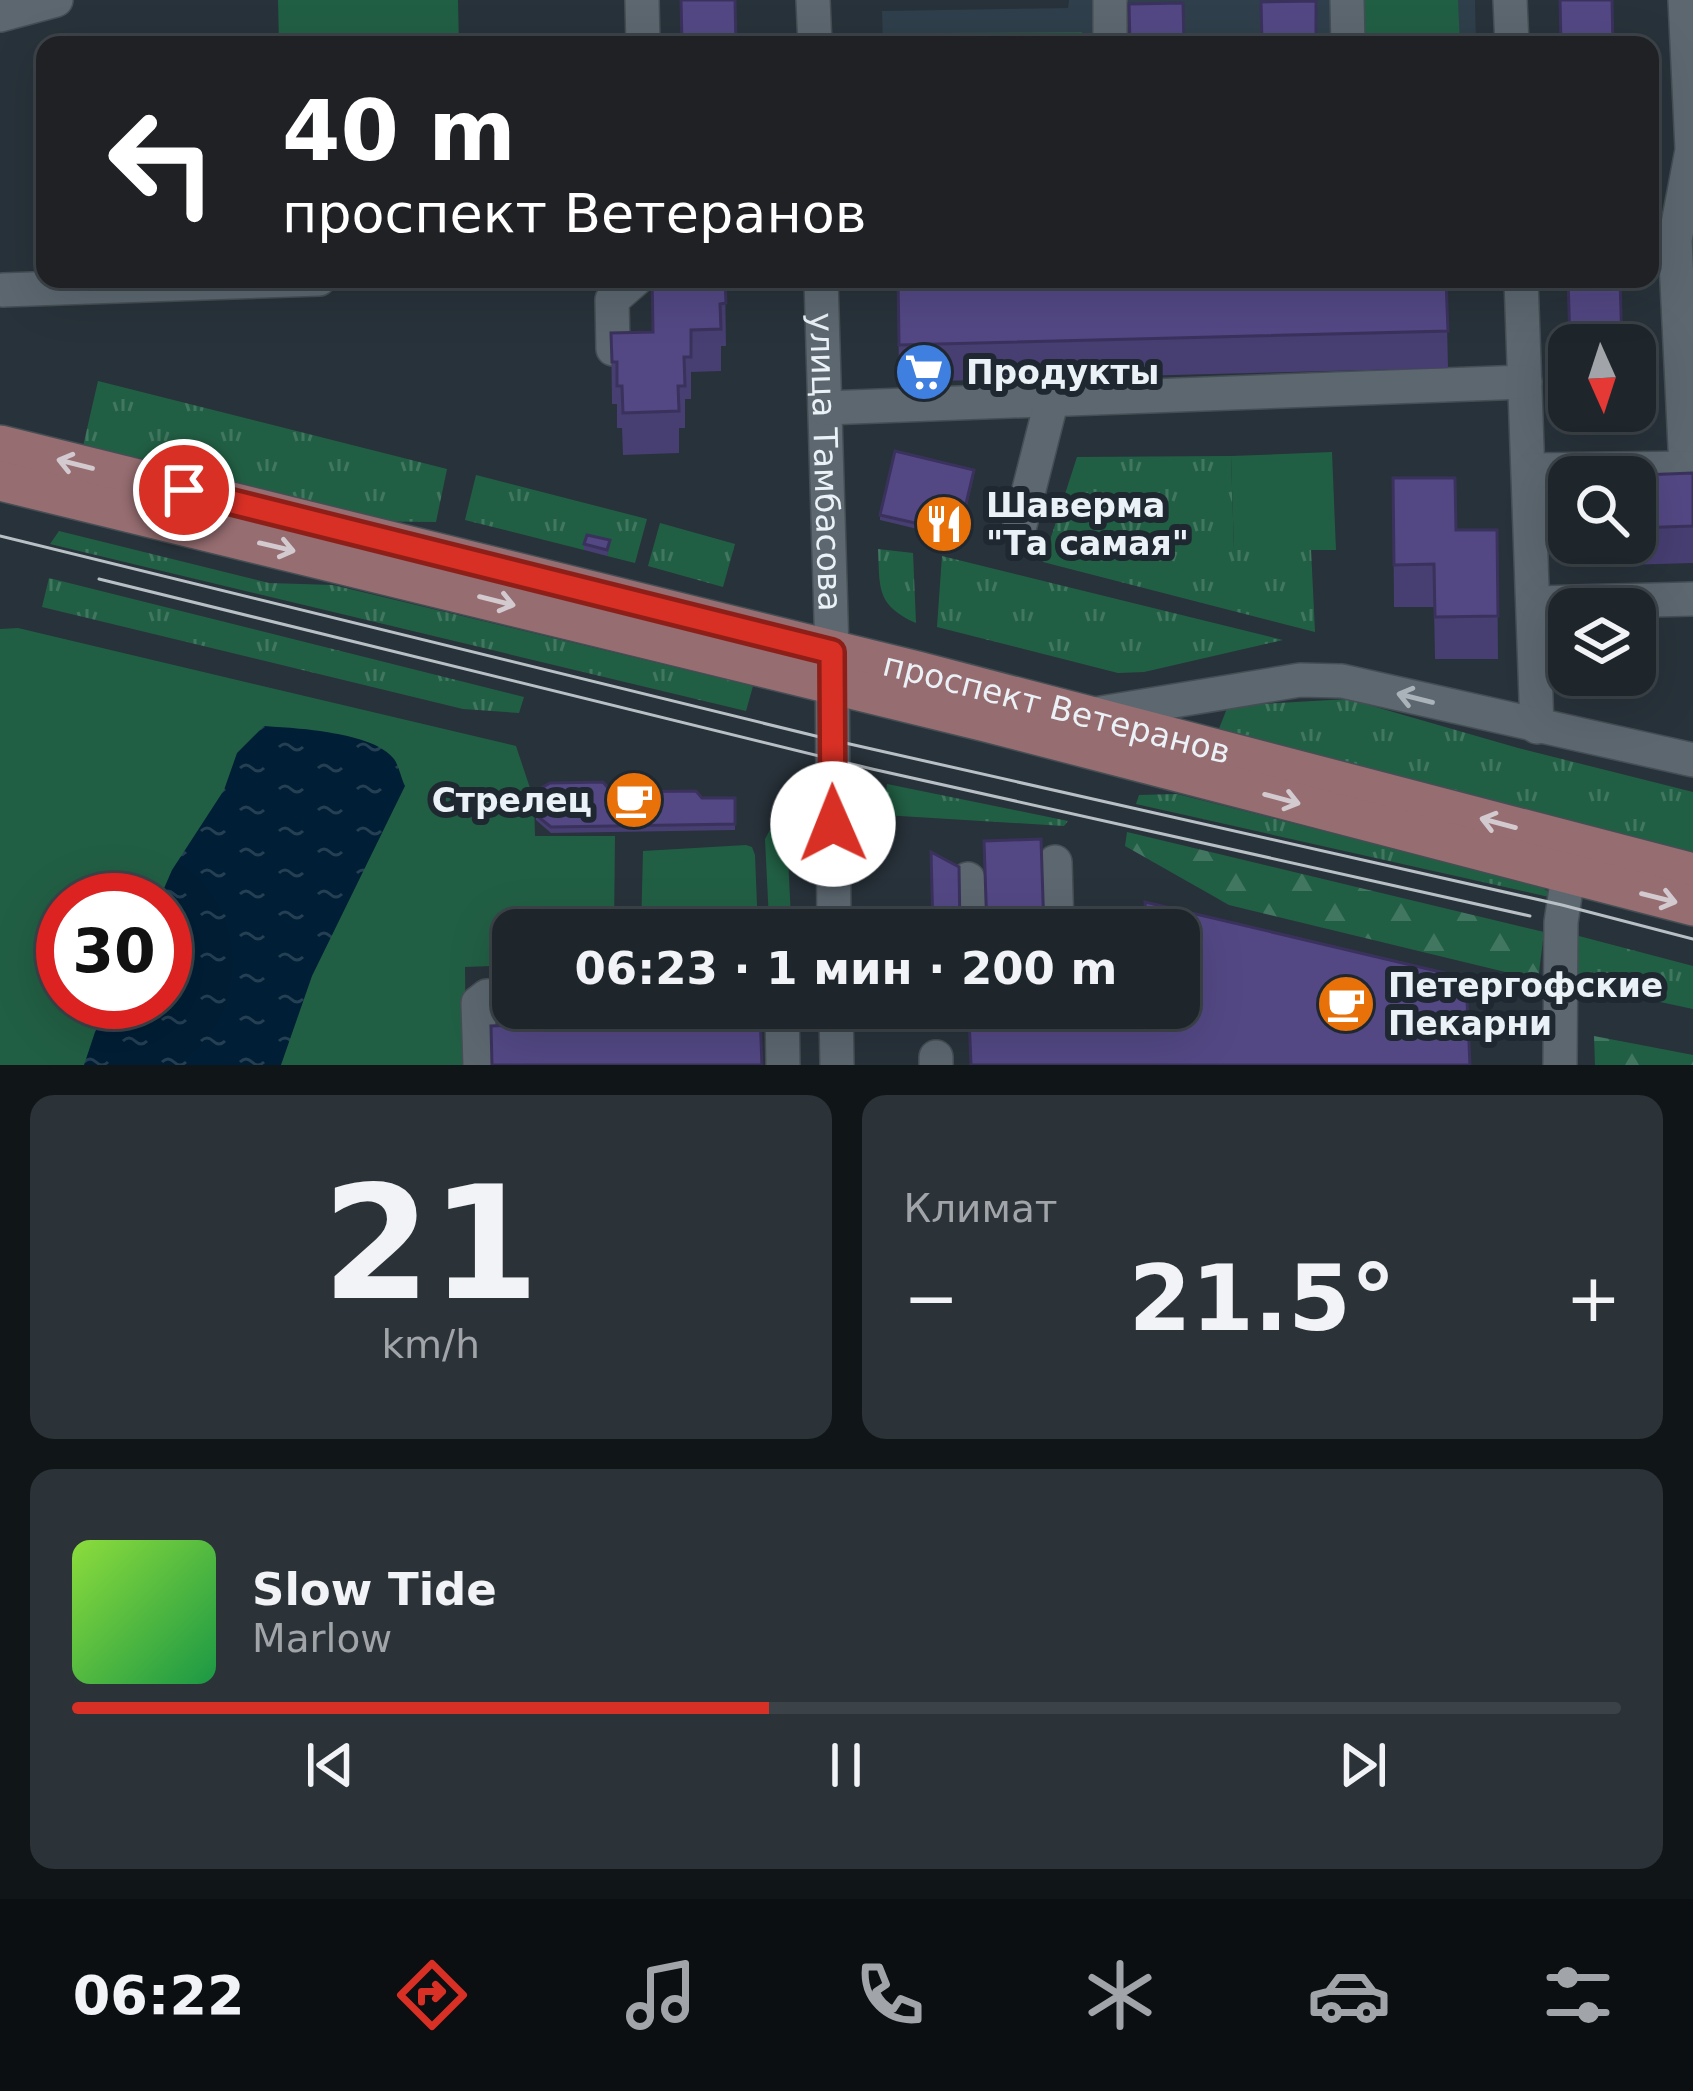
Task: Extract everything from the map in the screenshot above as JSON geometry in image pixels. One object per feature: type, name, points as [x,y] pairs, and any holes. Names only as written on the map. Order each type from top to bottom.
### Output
[{"type":"main road","name":"проспект Ветеранов","points":[[0,445],[832,669],[1088,747],[1570,859],[1693,873]]},
{"type":"main road","name":"проспект Ветеранов","points":[[0,481],[384,572],[832,669],[1088,715],[1570,859],[1693,906]]},
{"type":"street","points":[[0,15],[56,0]]},
{"type":"street","points":[[642,0],[643,36]]},
{"type":"street","points":[[813,0],[814,36]]},
{"type":"street","points":[[1109,0],[1110,36]]},
{"type":"street","points":[[1347,0],[1348,36]]},
{"type":"street","points":[[1510,0],[1512,36]]},
{"type":"street","points":[[1530,470],[1689,468],[1675,240],[1692,150],[1685,0]]},
{"type":"street","points":[[3,290],[61,288]]},
{"type":"street","points":[[613,349],[612,300],[626,288]]},
{"type":"street","name":"улица Тамбасова","points":[[821,288],[834,909]]},
{"type":"street","points":[[1521,288],[1537,728]]},
{"type":"street","points":[[825,408],[1525,382]]},
{"type":"street","points":[[1020,525],[1052,399]]},
{"type":"street","points":[[1535,603],[1693,599]]},
{"type":"street","points":[[1088,715],[1300,680],[1342,681],[1693,760]]},
{"type":"street","points":[[1560,1065],[1561,922],[1570,859]]},
{"type":"street","points":[[1055,862],[1056,909]]},
{"type":"street","points":[[968,879],[969,909]]},
{"type":"street","points":[[480,1065],[478,1003],[492,996]]},
{"type":"street","points":[[782,1029],[783,1065]]},
{"type":"street","points":[[836,1029],[837,1065]]},
{"type":"shaded area","points":[[1069,0],[1475,0],[1476,36],[883,36],[882,11],[1068,8]]},
{"type":"green space","points":[[278,0],[458,0],[459,36],[279,36]]},
{"type":"green space","points":[[1364,0],[1458,0],[1460,36],[1365,36]]},
{"type":"green space","points":[[1082,32],[1082,36],[935,36]]},
{"type":"green space","points":[[98,381],[447,469],[436,522],[353,521],[81,455]]},
{"type":"green space","points":[[1332,452],[1336,550],[1234,550],[1231,456]]},
{"type":"green space","points":[[1231,456],[1234,550],[1311,549],[1315,632],[1043,562],[1077,457]]},
{"type":"green space","points":[[476,475],[647,519],[635,563],[607,556],[609,546],[587,541],[584,550],[465,520]]},
{"type":"green space","points":[[660,523],[735,544],[723,587],[648,566]]},
{"type":"green space","points":[[59,531],[269,583],[333,585],[753,686],[746,711],[50,544]]},
{"type":"green space","points":[[878,549],[913,553],[916,623],[887,602]]},
{"type":"green space","points":[[942,556],[1283,640],[1144,672],[1118,673],[937,627]]},
{"type":"green space","points":[[49,578],[524,697],[519,713],[463,709],[42,607]]},
{"type":"green space","points":[[18,628],[516,746],[534,800],[535,836],[615,836],[614,909],[492,909],[492,966],[465,967],[466,1065],[0,1065],[0,629]]},
{"type":"green space","points":[[1348,699],[1693,792],[1693,855],[1218,731],[1228,706]]},
{"type":"green space","points":[[887,784],[1068,821],[1064,826],[884,815]]},
{"type":"green space","points":[[1177,794],[1538,885],[1549,897],[1136,804],[1139,795]]},
{"type":"green space","points":[[782,828],[787,836],[791,909],[768,909],[765,839],[770,830]]},
{"type":"green space","points":[[1127,832],[1544,932],[1538,980],[1229,905],[1125,846]]},
{"type":"green space","points":[[752,847],[757,909],[642,909],[643,851]]},
{"type":"green space","points":[[1575,935],[1693,966],[1693,1009],[1595,988],[1574,978]]},
{"type":"green space","points":[[1594,1036],[1693,1055],[1693,1065],[1595,1065]]},
{"type":"water","points":[[264,726],[333,733],[384,750],[394,759],[405,786],[312,976],[281,1065],[84,1065],[97,1029],[192,1029],[192,873],[171,873],[224,790],[237,753]]},
{"type":"building","points":[[681,0],[735,0],[736,36],[682,36]]},
{"type":"building","points":[[1560,0],[1612,0],[1613,36],[1561,36]]},
{"type":"building","points":[[1316,1],[1316,36],[1262,36],[1261,2]]},
{"type":"building","points":[[1183,3],[1184,36],[1130,36],[1129,4]]},
{"type":"building","points":[[652,288],[725,288],[726,303],[720,304],[721,329],[691,330],[691,357],[684,357],[685,386],[678,386],[679,411],[623,413],[611,333],[653,332]]},
{"type":"building","points":[[898,288],[1446,288],[1448,331],[899,345]]},
{"type":"building","points":[[1568,288],[1620,288],[1621,324],[1569,324]]},
{"type":"building","points":[[895,451],[974,470],[959,533],[880,515]]},
{"type":"building","points":[[1693,473],[1693,526],[1656,527],[1656,474]]},
{"type":"building","points":[[1393,478],[1455,478],[1456,530],[1497,530],[1498,616],[1435,617],[1434,564],[1394,565]]},
{"type":"building","points":[[587,535],[610,540],[607,550],[584,544]]},
{"type":"building","points":[[603,782],[615,796],[615,792],[696,791],[702,798],[735,798],[735,824],[551,827],[536,815],[536,791],[550,783]]},
{"type":"building","points":[[1041,839],[1043,909],[986,909],[984,841]]},
{"type":"building","points":[[931,852],[959,867],[960,909],[932,909]]},
{"type":"building","points":[[1145,902],[1175,909],[1146,909]]},
{"type":"building","points":[[1200,915],[1466,978],[1470,1065],[971,1065],[969,1029],[1200,1029]]},
{"type":"building","points":[[491,1026],[761,1029],[762,1065],[492,1065]]},
{"type":"tram line","points":[[0,536],[832,740],[1562,905],[1693,939]]},
{"type":"tram line","points":[[99,579],[872,769],[1530,916]]},
{"type":"place","name":"Продукты","points":[[924,372]]},
{"type":"place","name":"Шаверма \"Та самая\"","points":[[944,524]]},
{"type":"place","name":"Стрелец","points":[[634,800]]},
{"type":"place","name":"Петергофские Пекарни","points":[[1346,1004]]},
{"type":"route","points":[[184,490],[832,652],[833,824]]}]
